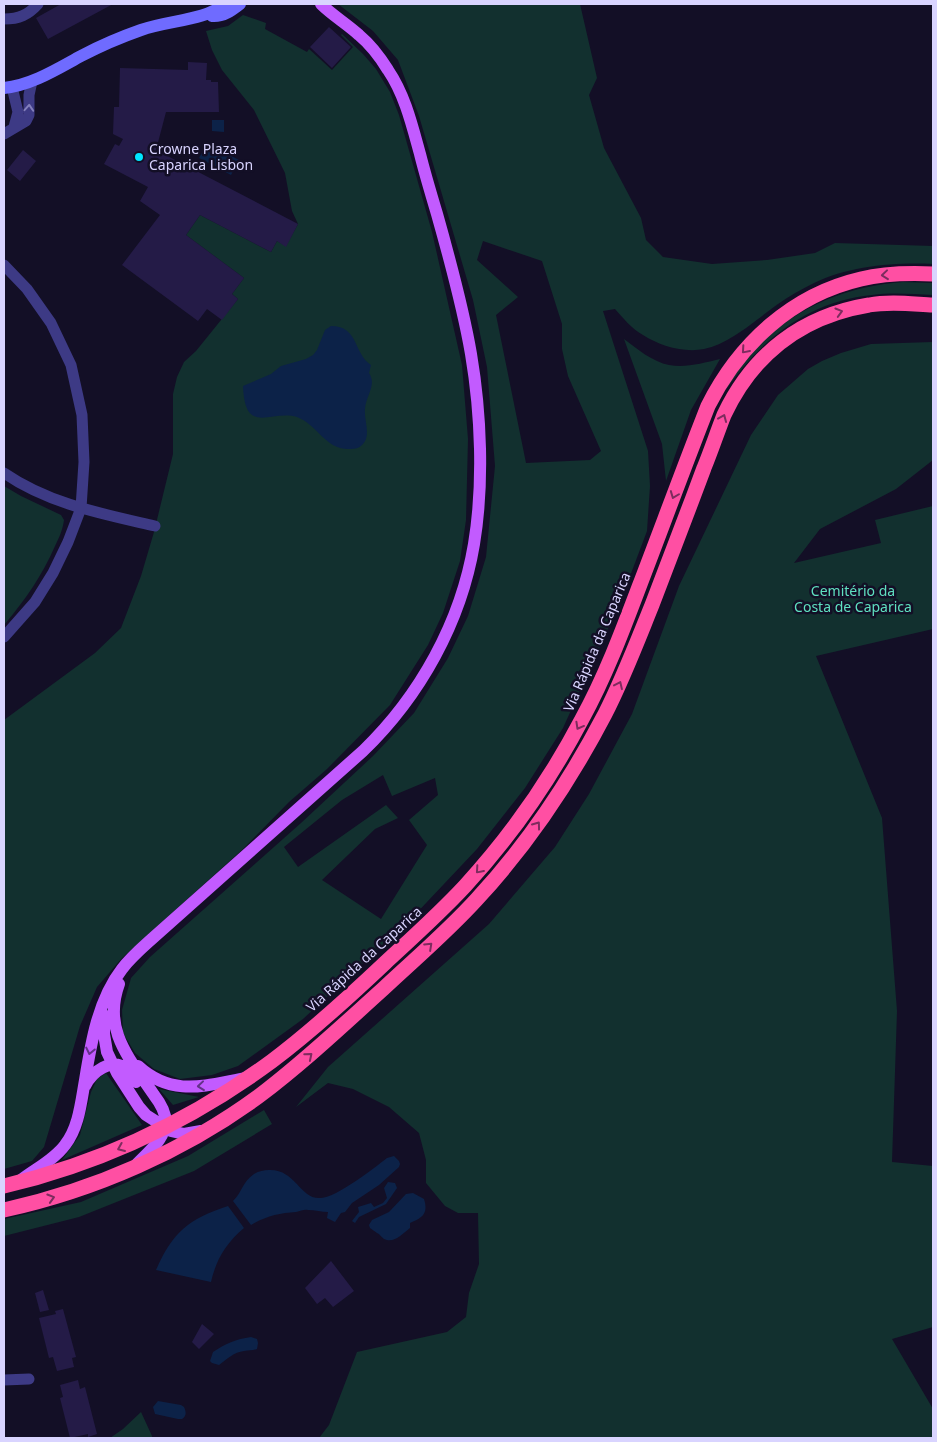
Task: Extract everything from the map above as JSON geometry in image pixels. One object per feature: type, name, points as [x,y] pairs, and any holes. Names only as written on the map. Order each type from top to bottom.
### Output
[{"type":"highway","name":"Via Rápida da Caparica","points":[[10,1185],[91,1160],[165,1127],[202,1108],[249,1077],[310,1031],[427,924],[464,887],[506,838],[528,808],[571,740],[602,680],[626,622],[708,406],[720,382],[741,353],[778,318],[804,301],[828,290],[849,282],[874,276],[933,274]]},
{"type":"highway","points":[[4,1210],[71,1192],[132,1168],[180,1145],[222,1121],[259,1096],[332,1036],[445,932],[510,861],[545,814],[585,751],[634,652],[724,416],[736,391],[752,370],[785,338],[804,326],[826,316],[870,304],[933,305]]},
{"type":"main road","points":[[10,1185],[55,1156],[66,1145],[76,1125],[96,1028],[111,988],[123,968],[140,950],[363,751],[387,726],[410,697],[440,646],[458,605],[467,575],[474,544],[479,502],[480,466],[476,398],[471,356],[450,262],[416,137],[393,77],[361,36],[320,5]]},
{"type":"main road","points":[[132,1168],[158,1142],[165,1127],[166,1119],[163,1108],[118,1037],[114,1022],[115,998],[125,970],[140,950]]},
{"type":"main road","points":[[111,988],[105,1006],[103,1024],[105,1043],[113,1065],[146,1116],[177,1133],[192,1134],[222,1121]]},
{"type":"main road","points":[[125,1050],[142,1069],[174,1085],[203,1086],[249,1077]]},
{"type":"main road","points":[[82,1092],[89,1078],[104,1067],[113,1065],[124,1067],[140,1086],[163,1108]]},
{"type":"street","points":[[4,20],[22,17],[38,4]]},
{"type":"street","points":[[14,127],[18,112],[8,88],[32,81],[140,30],[199,16],[226,4]]},
{"type":"street","points":[[199,16],[221,16],[240,4]]},
{"type":"street","points":[[4,134],[26,121],[29,115],[29,95],[32,81]]},
{"type":"street","points":[[4,266],[27,289],[51,323],[71,365],[82,415],[84,462],[80,508],[68,542],[53,573],[35,602],[4,637]]},
{"type":"street","points":[[4,473],[46,496],[80,508],[155,526]]},
{"type":"street","points":[[4,1380],[30,1379]]},
{"type":"green space","points":[[338,4],[580,4],[597,78],[589,95],[604,148],[641,218],[646,240],[663,257],[712,264],[767,260],[815,253],[835,243],[933,246],[933,264],[873,266],[828,277],[809,285],[787,298],[733,337],[704,349],[688,350],[664,345],[639,333],[615,309],[603,311],[648,451],[650,486],[647,531],[621,600],[563,728],[525,788],[477,849],[410,920],[303,1019],[238,1066],[212,1075],[180,1079],[154,1069],[135,1053],[123,1033],[122,1010],[131,978],[150,957],[301,823],[373,756],[414,713],[448,658],[468,616],[486,557],[495,466],[487,367],[473,300],[419,116],[398,60],[373,31]],"holes":[[[483,241],[542,261],[562,324],[562,349],[568,376],[601,451],[590,460],[526,463],[496,315],[518,297],[477,260]],[[383,775],[392,796],[435,778],[438,795],[409,820],[427,845],[381,919],[322,880],[375,829],[398,818],[386,805],[298,867],[284,847],[342,800]]]},
{"type":"green space","points":[[243,15],[266,23],[265,29],[307,52],[309,49],[332,70],[353,47],[342,34],[376,69],[390,92],[399,115],[432,232],[462,365],[468,439],[466,520],[460,561],[443,613],[428,645],[390,705],[327,769],[289,802],[243,849],[122,958],[97,987],[80,1026],[44,1147],[32,1161],[4,1169],[4,720],[95,653],[121,628],[141,576],[173,454],[173,394],[177,377],[184,362],[196,351],[238,299],[232,294],[244,278],[186,235],[200,215],[271,252],[277,241],[286,246],[298,224],[292,211],[285,173],[254,110],[222,70],[212,50],[206,31],[228,26]]},
{"type":"green space","points":[[903,282],[933,283],[933,295],[895,293],[872,295],[848,299],[806,315],[768,341],[752,357],[723,394],[738,369],[756,348],[776,329],[798,314],[848,292]]},
{"type":"green space","points":[[624,339],[651,358],[669,365],[688,365],[720,359],[691,410],[666,481],[662,444]]},
{"type":"green space","name":"Cemitério da Costa de Caparica","points":[[933,342],[933,460],[896,489],[820,529],[794,563],[881,543],[875,520],[933,506],[933,629],[816,656],[882,818],[897,1011],[892,1162],[933,1166],[933,1327],[892,1339],[933,1409],[933,1438],[319,1438],[329,1425],[357,1352],[447,1332],[466,1317],[469,1293],[479,1264],[478,1213],[458,1213],[445,1206],[426,1183],[426,1160],[419,1133],[389,1107],[353,1089],[328,1083],[296,1107],[328,1067],[489,924],[555,847],[589,794],[632,714],[679,586],[751,435],[778,395],[808,369],[841,353],[871,344]]},
{"type":"green space","points":[[4,486],[61,515],[64,520],[59,537],[39,578],[4,625]]},
{"type":"green space","points":[[106,1073],[142,1125],[62,1160],[80,1135],[91,1092],[97,1079]]},
{"type":"green space","points":[[159,1089],[199,1097],[173,1105]]},
{"type":"green space","points":[[264,1110],[272,1124],[194,1171],[79,1217],[4,1236],[4,1219],[81,1202],[188,1156]]},
{"type":"green space","points":[[141,1412],[152,1438],[110,1438],[123,1429]]},
{"type":"water","points":[[212,120],[224,120],[224,132],[212,131]]},
{"type":"water","points":[[207,143],[239,160],[231,175],[199,158]]},
{"type":"water","points":[[331,326],[347,330],[365,360],[371,365],[369,373],[372,386],[365,409],[367,436],[360,447],[351,449],[342,449],[328,442],[311,426],[297,417],[287,415],[261,418],[254,416],[249,411],[245,402],[243,386],[271,374],[281,366],[306,359],[313,355],[325,330]]},
{"type":"water","points":[[394,1156],[399,1161],[399,1167],[379,1185],[352,1203],[345,1212],[341,1213],[335,1222],[327,1218],[328,1212],[305,1210],[273,1215],[251,1225],[233,1201],[250,1177],[262,1171],[278,1171],[286,1174],[302,1190],[314,1197],[321,1198],[345,1188],[387,1158]]},
{"type":"water","points":[[388,1182],[395,1183],[397,1188],[386,1204],[359,1217],[355,1223],[352,1221],[359,1212],[358,1207],[371,1203],[374,1207],[383,1203],[387,1198],[384,1188]]},
{"type":"water","points":[[413,1193],[424,1199],[425,1212],[418,1219],[410,1223],[410,1228],[398,1238],[384,1239],[370,1228],[369,1225],[372,1220],[389,1212],[406,1194]]},
{"type":"water","points":[[228,1206],[244,1228],[223,1252],[211,1282],[156,1270],[169,1246],[183,1229],[202,1216]]},
{"type":"water","points":[[251,1337],[257,1339],[257,1349],[237,1353],[219,1365],[210,1361],[213,1352],[217,1349],[226,1344]]},
{"type":"water","points":[[158,1401],[181,1405],[184,1407],[185,1416],[182,1419],[178,1419],[155,1414],[153,1407]]},
{"type":"building","points":[[61,4],[113,4],[48,39],[36,18]]},
{"type":"building","points":[[329,27],[351,47],[332,68],[310,47]]},
{"type":"building","name":"Crowne Plaza Caparica Lisbon","points":[[188,62],[207,63],[206,80],[218,82],[219,112],[166,112],[156,150],[298,224],[286,247],[277,241],[271,252],[200,215],[186,235],[244,278],[232,294],[238,299],[222,320],[207,309],[198,321],[122,265],[160,215],[140,201],[148,187],[104,164],[115,144],[119,146],[123,139],[113,134],[114,107],[119,107],[120,68],[188,70]]},
{"type":"building","points":[[23,150],[36,161],[20,181],[7,170]]},
{"type":"building","points":[[331,1261],[354,1291],[333,1307],[325,1298],[317,1304],[305,1288]]},
{"type":"building","points":[[43,1290],[49,1310],[40,1312],[35,1293]]},
{"type":"building","points":[[63,1309],[76,1357],[72,1358],[74,1367],[57,1371],[53,1357],[49,1358],[39,1318],[56,1314],[55,1311]]},
{"type":"building","points":[[202,1324],[214,1334],[199,1349],[192,1342]]},
{"type":"building","points":[[78,1380],[80,1389],[85,1387],[97,1434],[88,1437],[88,1434],[70,1438],[60,1398],[63,1397],[60,1385]]},
{"type":"place","name":"Crowne Plaza Caparica Lisbon","points":[[139,157]]}]
